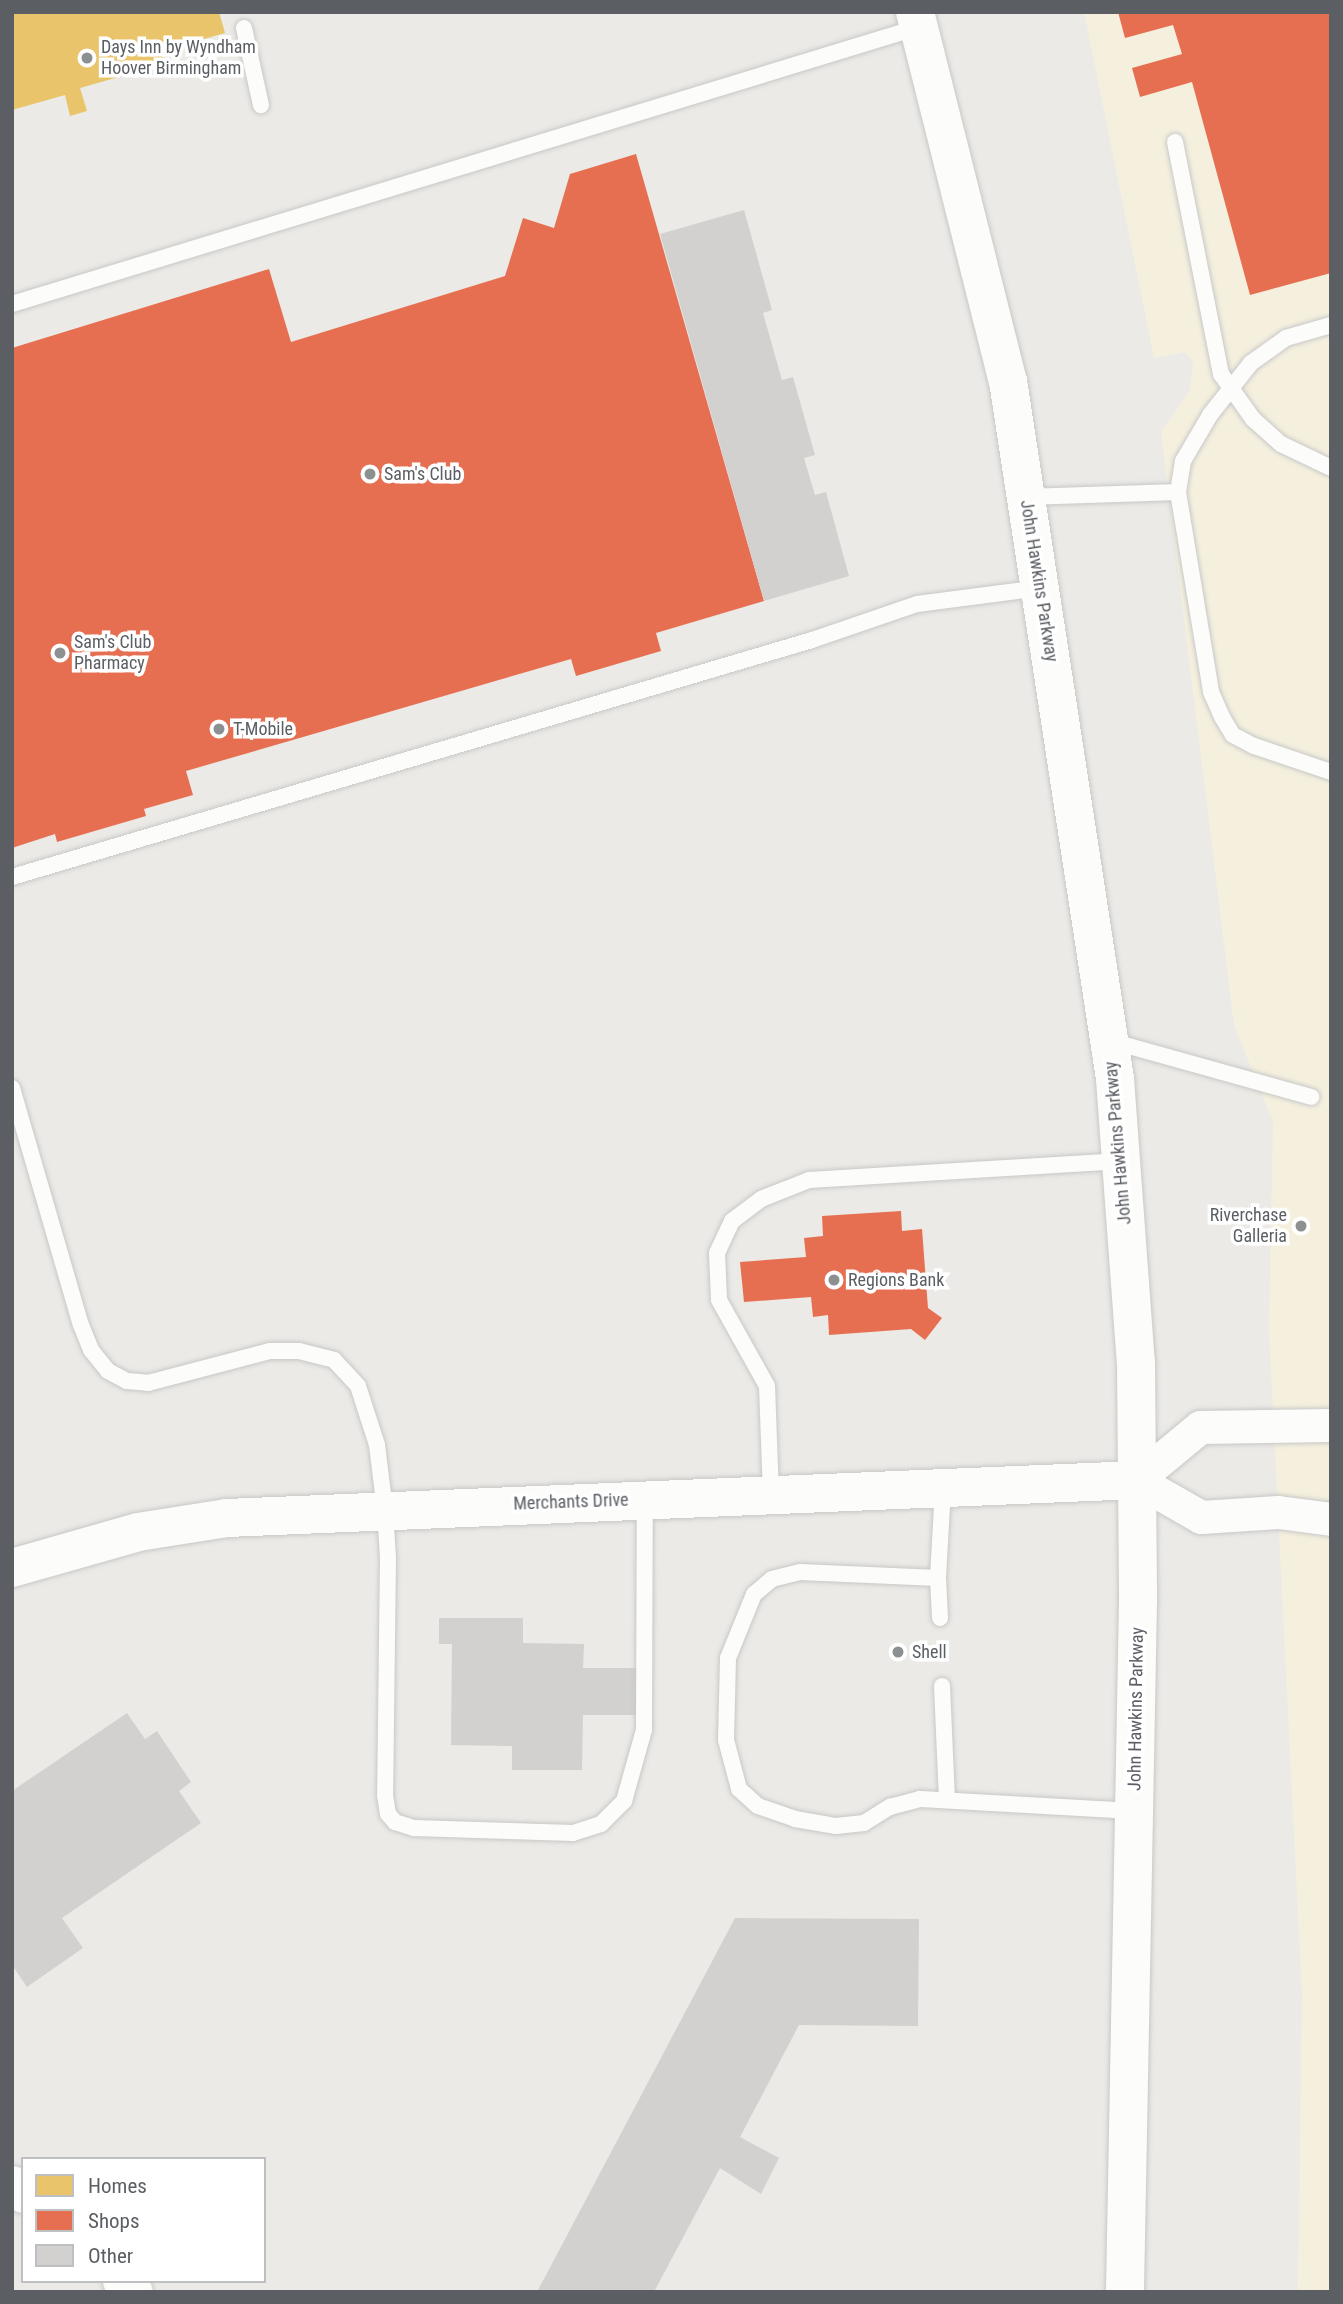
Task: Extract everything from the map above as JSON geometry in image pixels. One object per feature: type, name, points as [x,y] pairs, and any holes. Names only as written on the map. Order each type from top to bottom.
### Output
[{"type":"main road","name":"John Hawkins Parkway","points":[[917,20],[1008,381],[1109,1041],[1121,1161],[1136,1363],[1134,1811],[1125,2292]]},
{"type":"main road","name":"Merchants Drive","points":[[12,1569],[151,1530],[227,1518],[1136,1480]]},
{"type":"street","points":[[1331,1425],[1199,1427],[1136,1480],[1201,1517],[1278,1512],[1331,1519]]},
{"type":"lane","points":[[12,304],[917,20]]},
{"type":"lane","points":[[244,28],[261,105]]},
{"type":"lane","points":[[1175,142],[1215,353],[1230,389],[1281,444],[1331,468]]},
{"type":"lane","points":[[1331,325],[1286,338],[1251,363],[1230,389],[1183,461],[1178,492],[1211,692],[1222,717],[1233,735],[1254,746],[1331,772]]},
{"type":"lane","points":[[1026,498],[1178,492]]},
{"type":"lane","points":[[12,877],[812,640],[918,604],[1040,587]]},
{"type":"lane","points":[[1109,1041],[1311,1097]]},
{"type":"lane","points":[[12,1088],[81,1325],[91,1350],[108,1371],[127,1381],[148,1384],[270,1351],[324,1354],[344,1366],[366,1404],[377,1445],[385,1510],[388,1814],[414,1828],[573,1833],[601,1824],[624,1801],[636,1770],[644,1730],[645,1500]]},
{"type":"lane","points":[[771,1495],[767,1386],[719,1300],[717,1253],[732,1221],[761,1199],[809,1180],[1121,1161]]},
{"type":"lane","points":[[940,1619],[943,1488]]},
{"type":"lane","points":[[939,1578],[800,1572],[772,1579],[754,1594],[728,1658],[726,1740],[739,1788],[758,1806],[795,1819],[836,1826],[864,1823],[890,1807],[920,1799],[1134,1811]]},
{"type":"lane","points":[[943,1686],[947,1800]]},
{"type":"shaded area","name":"Riverchase Galleria","points":[[1084,12],[1331,12],[1331,2292],[1298,2292],[1302,1995],[1269,1330],[1273,1122],[1234,1025],[1161,432],[1190,390],[1193,360],[1184,352],[1154,358]]},
{"type":"building: Homes","name":"Days Inn by Wyndham Hoover Birmingham","points":[[12,12],[219,12],[225,33],[161,51],[164,64],[80,88],[87,111],[70,116],[65,95],[12,110]]},
{"type":"building: Shops","points":[[1118,12],[1331,12],[1331,273],[1250,295],[1192,82],[1140,97],[1132,68],[1182,54],[1173,25],[1125,38]]},
{"type":"building: Shops","name":"Sam's Club","points":[[636,154],[764,601],[656,633],[661,651],[576,676],[571,659],[186,771],[193,795],[144,809],[146,816],[57,842],[55,834],[12,848],[12,348],[269,269],[291,342],[505,276],[523,218],[554,228],[570,174]]},
{"type":"building: Shops","name":"Regions Bank","points":[[901,1211],[902,1231],[922,1229],[928,1308],[942,1318],[925,1340],[911,1329],[829,1335],[828,1315],[813,1317],[811,1297],[744,1302],[740,1262],[806,1257],[804,1238],[823,1236],[822,1216]]},
{"type":"building: Other","points":[[744,210],[772,310],[763,313],[782,380],[793,377],[815,455],[804,458],[815,495],[826,492],[849,576],[764,601],[660,234]]},
{"type":"building: Other","points":[[439,1618],[523,1618],[523,1643],[584,1644],[583,1668],[638,1668],[637,1715],[583,1715],[582,1770],[512,1770],[512,1746],[451,1745],[452,1644],[439,1644]]},
{"type":"building: Other","points":[[127,1713],[145,1739],[157,1731],[191,1782],[179,1791],[201,1823],[62,1918],[83,1948],[27,1987],[12,1965],[12,1791]]},
{"type":"building: Other","points":[[735,1918],[919,1919],[918,2026],[799,2025],[740,2137],[779,2158],[761,2194],[720,2168],[654,2292],[537,2292]]},
{"type":"place","name":"Days Inn by Wyndham Hoover Birmingham","points":[[87,58]]},
{"type":"place","name":"Sam's Club","points":[[370,474]]},
{"type":"place","name":"Sam's Club Pharmacy","points":[[60,653]]},
{"type":"place","name":"T-Mobile","points":[[219,729]]},
{"type":"place","name":"Riverchase Galleria","points":[[1301,1226]]},
{"type":"place","name":"Regions Bank","points":[[834,1280]]},
{"type":"place","name":"Shell","points":[[898,1652]]}]
